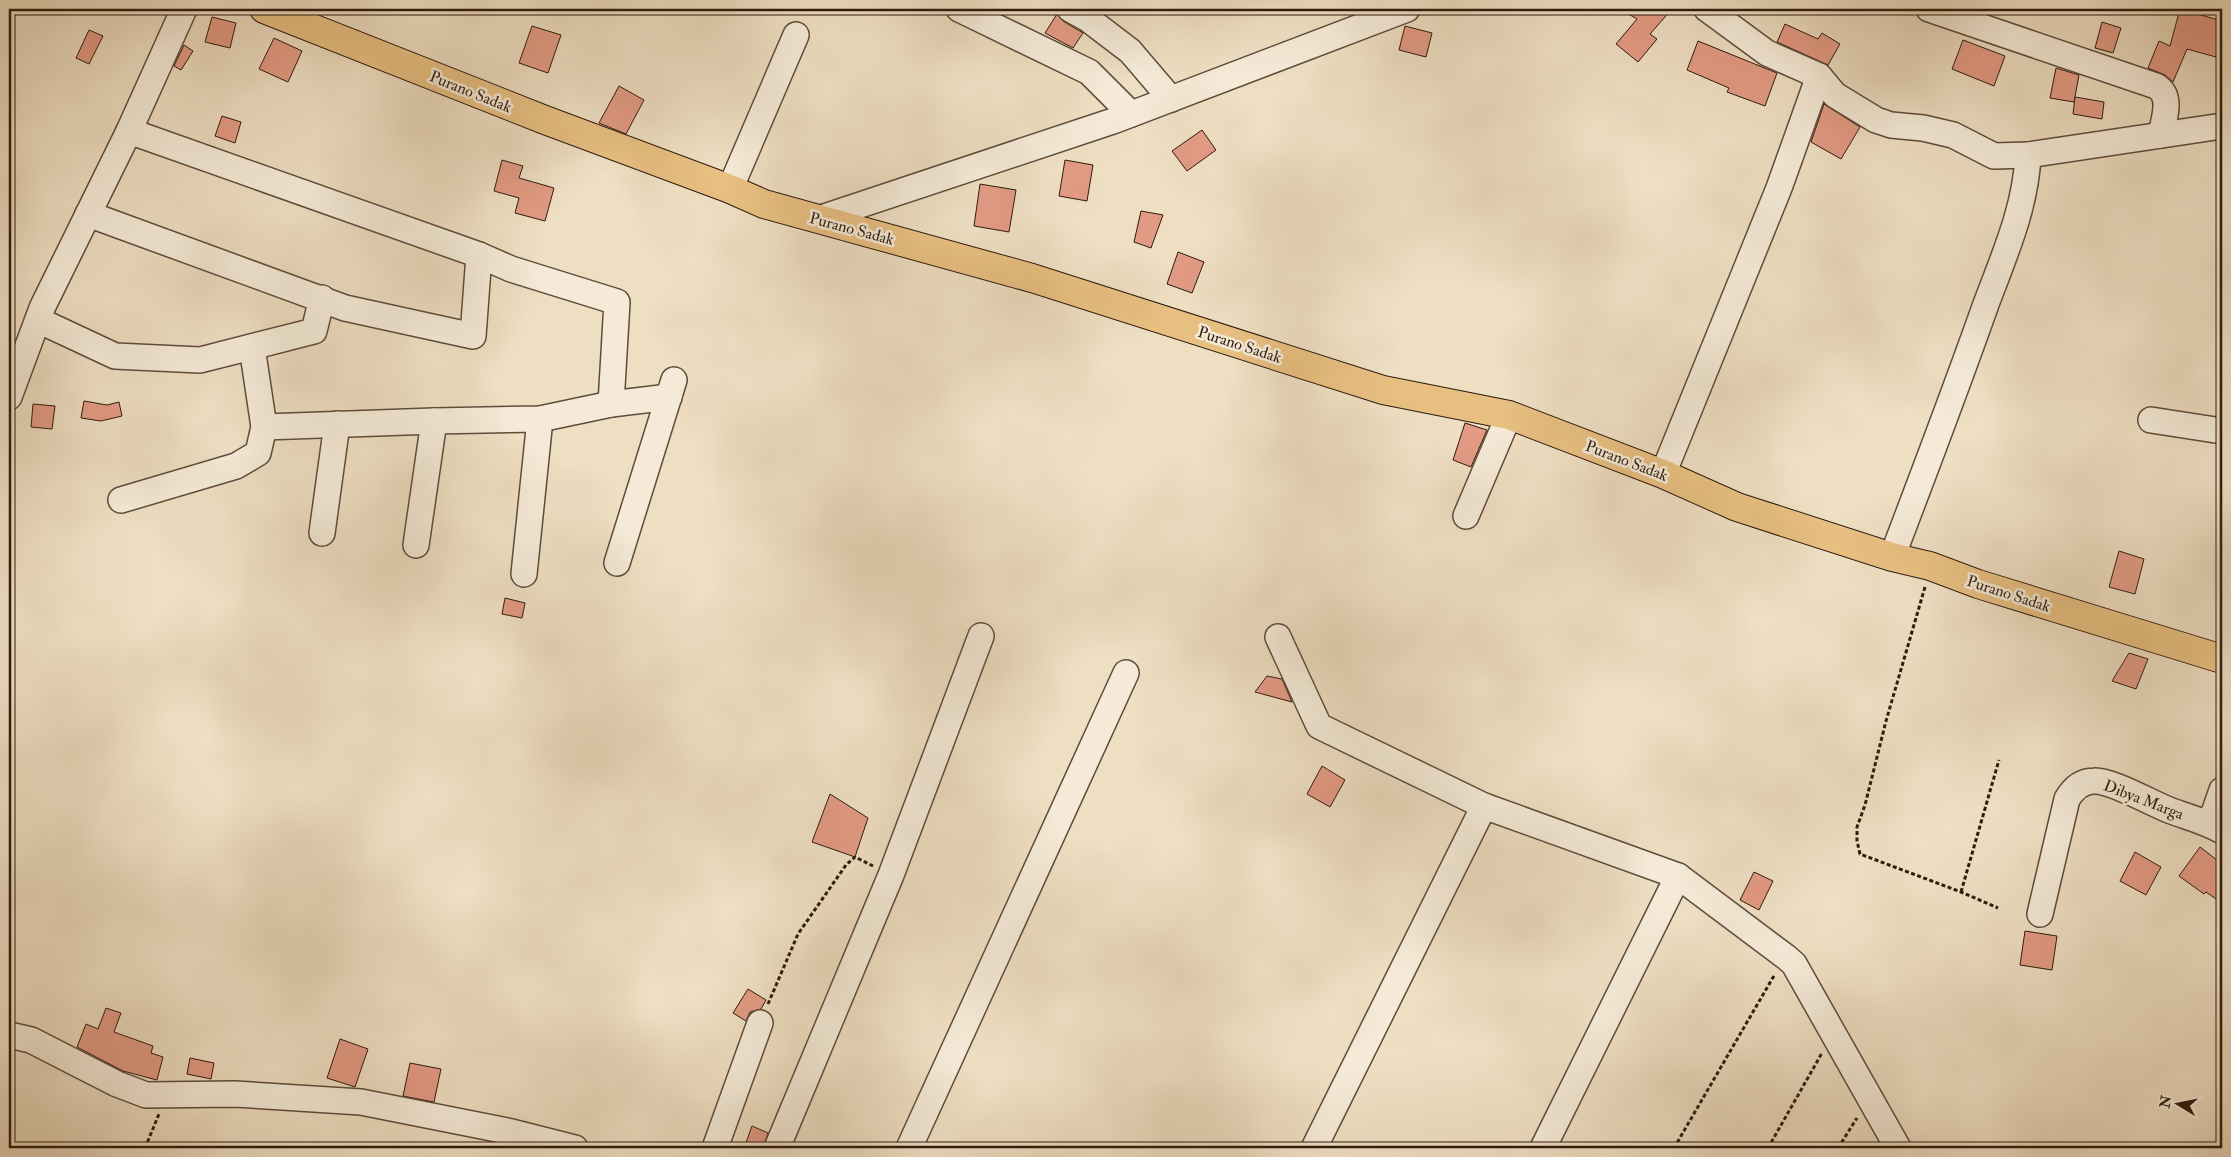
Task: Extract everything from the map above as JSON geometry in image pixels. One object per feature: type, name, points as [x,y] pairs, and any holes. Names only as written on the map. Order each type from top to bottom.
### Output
[{"type":"main road","name":"Purano Sadak","points":[[264,9],[545,120],[730,188],[764,204],[1032,278],[1383,390],[1510,415],[1663,474],[1737,507],[2222,659]]},
{"type":"street","points":[[9,397],[38,320],[129,131],[184,9]]},
{"type":"street","points":[[959,9],[1089,72],[1131,114]]},
{"type":"street","points":[[1070,9],[1088,19],[1130,51],[1171,98]]},
{"type":"street","points":[[818,219],[1131,114],[1407,9]]},
{"type":"street","points":[[1706,9],[1768,53],[1819,76],[1835,95],[1884,123],[1953,134],[1994,156],[2028,155],[2222,126]]},
{"type":"street","points":[[1928,9],[2156,86],[2165,93],[2166,103],[2161,135]]},
{"type":"street","points":[[730,188],[796,35]]},
{"type":"street","points":[[1663,474],[1779,188],[1819,76]]},
{"type":"street","points":[[129,131],[479,255],[511,269],[618,302],[611,404]]},
{"type":"street","points":[[1892,557],[1957,388],[2020,210],[2027,176],[2028,155]]},
{"type":"street","points":[[88,214],[345,308],[473,336],[479,255]]},
{"type":"street","points":[[38,320],[115,356],[200,360],[314,331],[322,298]]},
{"type":"street","points":[[121,500],[236,466],[258,453],[264,427],[252,347]]},
{"type":"street","points":[[264,427],[540,419],[672,389],[617,563]]},
{"type":"street","points":[[1466,516],[1510,415]]},
{"type":"street","points":[[524,574],[540,419]]},
{"type":"street","points":[[2151,420],[2222,431]]},
{"type":"street","points":[[416,545],[434,421]]},
{"type":"street","points":[[322,533],[337,424]]},
{"type":"street","points":[[777,1148],[891,875],[981,636]]},
{"type":"street","points":[[1278,638],[1319,726],[1484,806],[1678,876],[1786,957],[1794,964],[1898,1148]]},
{"type":"street","points":[[909,1148],[1126,673]]},
{"type":"street","name":"Dibya Marga","points":[[2040,914],[2067,799],[2072,790],[2080,784],[2094,780],[2111,785],[2214,826]]},
{"type":"street","points":[[2214,826],[2214,813],[2222,790]]},
{"type":"street","points":[[1314,1148],[1484,806]]},
{"type":"street","points":[[1543,1148],[1678,876]]},
{"type":"street","points":[[715,1148],[760,1023]]},
{"type":"street","points":[[9,1035],[30,1040],[117,1084],[146,1096],[235,1094],[361,1102],[512,1132],[575,1148]]},
{"type":"path","points":[[1930,566],[1858,826],[1857,841],[1860,854],[1998,908]]},
{"type":"path","points":[[1960,892],[1999,760]]},
{"type":"path","points":[[760,1023],[798,934],[846,865],[854,857],[891,875]]},
{"type":"path","points":[[1674,1148],[1786,957]]},
{"type":"path","points":[[1768,1148],[1833,1034]]},
{"type":"path","points":[[145,1148],[166,1096]]},
{"type":"path","points":[[1838,1148],[1869,1098]]},
{"type":"building","points":[[1620,9],[1672,9],[1650,34],[1657,39],[1638,62],[1616,44],[1637,19]]},
{"type":"building","points":[[2180,9],[2222,21],[2222,33],[2216,57],[2187,49],[2173,82],[2165,75],[2148,68],[2159,41],[2170,46]]},
{"type":"building","points":[[1057,14],[1063,21],[1083,33],[1073,48],[1045,33]]},
{"type":"building","points":[[212,17],[236,23],[230,48],[205,42]]},
{"type":"building","points":[[2102,22],[2121,28],[2113,53],[2095,48]]},
{"type":"building","points":[[1785,24],[1818,39],[1822,33],[1840,44],[1828,65],[1777,42]]},
{"type":"building","points":[[532,26],[561,35],[548,73],[519,63]]},
{"type":"building","points":[[1405,26],[1432,33],[1426,57],[1399,50]]},
{"type":"building","points":[[89,30],[103,36],[89,64],[76,58]]},
{"type":"building","points":[[274,38],[302,51],[288,82],[259,69]]},
{"type":"building","points":[[1963,40],[2005,56],[1994,86],[1952,69]]},
{"type":"building","points":[[1698,41],[1777,73],[1765,106],[1727,92],[1729,88],[1687,70]]},
{"type":"building","points":[[184,45],[193,51],[181,70],[174,66]]},
{"type":"building","points":[[2056,68],[2079,75],[2074,102],[2050,98]]},
{"type":"building","points":[[619,86],[644,100],[626,134],[599,123]]},
{"type":"building","points":[[2075,97],[2104,102],[2102,119],[2073,114]]},
{"type":"building","points":[[1824,104],[1860,127],[1841,159],[1811,142]]},
{"type":"building","points":[[222,116],[241,122],[235,143],[215,136]]},
{"type":"building","points":[[1202,130],[1216,150],[1187,171],[1172,151]]},
{"type":"building","points":[[502,160],[523,166],[519,178],[554,188],[545,221],[515,213],[519,198],[494,191]]},
{"type":"building","points":[[1065,160],[1093,165],[1087,201],[1059,196]]},
{"type":"building","points":[[980,184],[1016,190],[1009,232],[974,226]]},
{"type":"building","points":[[1141,211],[1163,215],[1151,248],[1134,242]]},
{"type":"building","points":[[1178,252],[1204,262],[1192,293],[1167,284]]},
{"type":"building","points":[[84,401],[107,405],[119,402],[122,416],[101,421],[81,418]]},
{"type":"building","points":[[33,404],[55,406],[52,429],[31,427]]},
{"type":"building","points":[[1465,423],[1487,430],[1471,467],[1453,460]]},
{"type":"building","points":[[2119,551],[2144,559],[2135,594],[2109,587]]},
{"type":"building","points":[[505,598],[525,603],[522,618],[502,614]]},
{"type":"building","points":[[2129,653],[2148,659],[2136,689],[2112,681]]},
{"type":"building","points":[[1267,676],[1282,679],[1292,702],[1255,692]]},
{"type":"building","points":[[1322,766],[1345,780],[1330,807],[1307,794]]},
{"type":"building","points":[[830,794],[868,818],[855,857],[812,842]]},
{"type":"building","points":[[2200,847],[2222,864],[2222,903],[2206,892],[2204,894],[2179,876]]},
{"type":"building","points":[[2135,852],[2161,867],[2146,895],[2120,881]]},
{"type":"building","points":[[1754,872],[1773,881],[1759,910],[1740,900]]},
{"type":"building","points":[[2025,931],[2057,936],[2052,970],[2020,965]]},
{"type":"building","points":[[748,989],[766,1000],[761,1009],[750,1012],[746,1021],[733,1013]]},
{"type":"building","points":[[106,1008],[121,1013],[114,1032],[153,1046],[151,1053],[163,1057],[157,1080],[123,1071],[77,1047],[86,1024],[98,1029]]},
{"type":"building","points":[[340,1039],[368,1049],[355,1087],[327,1078]]},
{"type":"building","points":[[190,1058],[214,1063],[211,1079],[187,1074]]},
{"type":"building","points":[[410,1063],[441,1069],[434,1102],[403,1096]]},
{"type":"building","points":[[752,1126],[768,1133],[763,1148],[744,1148]]}]
